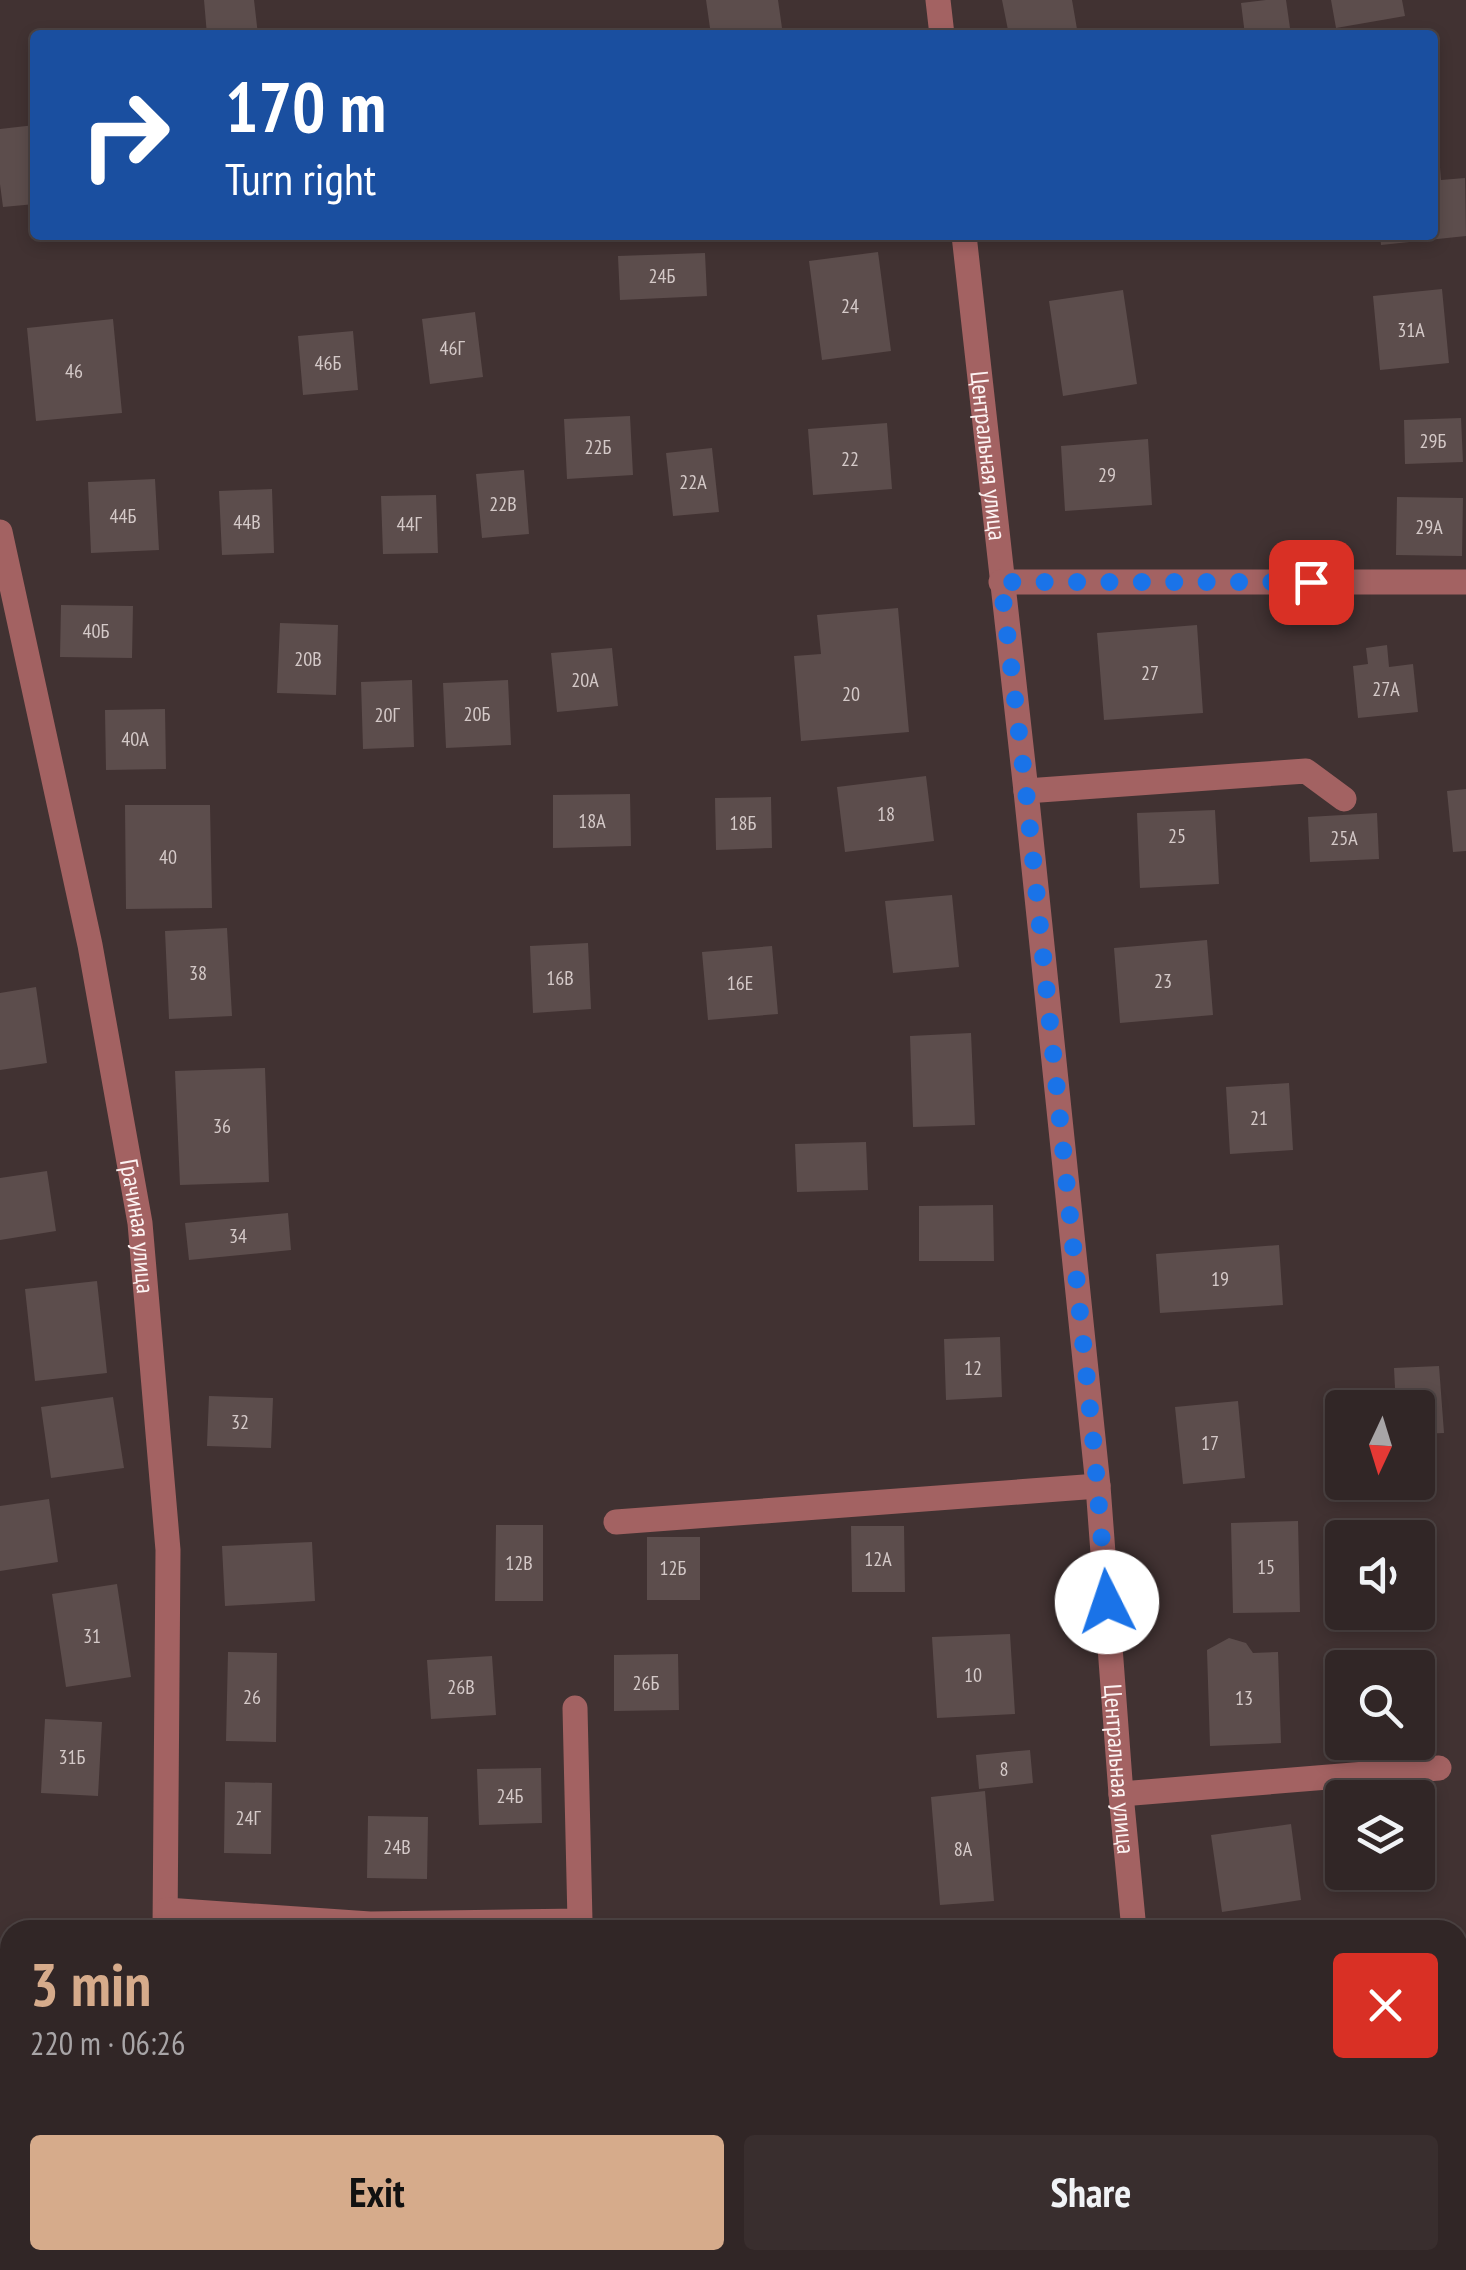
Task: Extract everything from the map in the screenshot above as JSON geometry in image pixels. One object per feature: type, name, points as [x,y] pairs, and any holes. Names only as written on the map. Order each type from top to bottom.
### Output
[{"type":"street","points":[[938,0],[941,30]]},
{"type":"street","name":"Центральная улица","points":[[965,240],[1098,1486],[1133,1920]]},
{"type":"street","name":"Грачиная улица","points":[[0,532],[90,946],[140,1223],[168,1550],[166,1920]]},
{"type":"street","points":[[1001,582],[1466,582]]},
{"type":"street","points":[[1026,791],[1306,770],[1344,799]]},
{"type":"street","points":[[616,1522],[1098,1486]]},
{"type":"street","points":[[575,1708],[580,1920]]},
{"type":"street","points":[[1121,1794],[1439,1768]]},
{"type":"building","points":[[204,0],[254,0],[257,30],[207,30]]},
{"type":"building","points":[[706,0],[778,0],[782,30],[710,30]]},
{"type":"building","points":[[1002,0],[1072,0],[1077,30],[1008,30]]},
{"type":"building","points":[[1286,0],[1290,30],[1244,30],[1241,3]]},
{"type":"building","points":[[1331,0],[1402,0],[1405,16],[1336,28]]},
{"type":"building","points":[[30,126],[30,204],[3,207],[0,129]]},
{"type":"building","points":[[1438,142],[1441,180],[1465,178],[1466,236],[1438,239]]},
{"type":"building","points":[[1380,240],[1428,240],[1381,245]]},
{"type":"building","points":[[878,252],[891,351],[822,360],[809,261]]},
{"type":"building","points":[[705,253],[707,296],[620,300],[618,256]]},
{"type":"building","points":[[1442,289],[1449,363],[1380,370],[1373,296]]},
{"type":"building","points":[[1123,290],[1137,384],[1063,396],[1049,301]]},
{"type":"building","points":[[475,312],[483,377],[430,384],[422,319]]},
{"type":"building","points":[[113,319],[122,413],[36,421],[27,328]]},
{"type":"building","points":[[353,331],[358,390],[303,395],[298,336]]},
{"type":"building","points":[[630,416],[633,475],[567,479],[564,419]]},
{"type":"building","points":[[1461,418],[1463,462],[1405,464],[1404,420]]},
{"type":"building","points":[[887,423],[892,489],[813,495],[808,429]]},
{"type":"building","points":[[1148,439],[1152,505],[1065,511],[1061,446]]},
{"type":"building","points":[[712,448],[719,512],[673,516],[666,453]]},
{"type":"building","points":[[524,470],[529,534],[482,538],[476,474]]},
{"type":"building","points":[[155,479],[159,550],[91,553],[88,482]]},
{"type":"building","points":[[272,489],[274,553],[222,555],[219,491]]},
{"type":"building","points":[[436,495],[438,553],[383,554],[381,496]]},
{"type":"building","points":[[1397,497],[1463,498],[1462,556],[1396,555]]},
{"type":"building","points":[[61,605],[133,606],[132,658],[60,657]]},
{"type":"building","points":[[898,608],[909,732],[801,741],[794,656],[821,654],[817,615]]},
{"type":"building","points":[[280,623],[338,625],[336,695],[277,693]]},
{"type":"building","points":[[1197,625],[1203,713],[1104,720],[1097,633]]},
{"type":"building","points":[[1387,645],[1389,667],[1413,664],[1418,712],[1358,718],[1353,666],[1368,664],[1366,648]]},
{"type":"building","points":[[612,648],[618,706],[557,712],[551,653]]},
{"type":"building","points":[[412,680],[414,747],[363,749],[361,682]]},
{"type":"building","points":[[508,680],[511,745],[446,748],[443,683]]},
{"type":"building","points":[[165,709],[166,769],[106,770],[105,710]]},
{"type":"building","points":[[926,776],[934,841],[845,852],[837,787]]},
{"type":"building","points":[[1466,789],[1466,851],[1453,852],[1447,791]]},
{"type":"building","points":[[630,794],[631,846],[553,848],[553,795]]},
{"type":"building","points":[[771,797],[772,848],[716,850],[715,798]]},
{"type":"building","points":[[125,805],[210,805],[212,908],[126,909]]},
{"type":"building","points":[[1215,810],[1219,884],[1140,888],[1137,813]]},
{"type":"building","points":[[1377,813],[1379,859],[1310,862],[1308,817]]},
{"type":"building","points":[[952,895],[959,967],[893,973],[885,901]]},
{"type":"building","points":[[227,928],[232,1016],[169,1019],[165,931]]},
{"type":"building","points":[[1207,940],[1213,1015],[1120,1023],[1114,948]]},
{"type":"building","points":[[588,943],[591,1009],[533,1013],[530,946]]},
{"type":"building","points":[[772,946],[778,1014],[708,1020],[702,952]]},
{"type":"building","points":[[36,987],[47,1063],[0,1070],[0,993]]},
{"type":"building","points":[[971,1033],[975,1125],[913,1127],[910,1036]]},
{"type":"building","points":[[265,1068],[269,1182],[180,1185],[175,1071]]},
{"type":"building","points":[[1289,1083],[1293,1150],[1230,1154],[1226,1087]]},
{"type":"building","points":[[866,1142],[868,1190],[797,1192],[795,1144]]},
{"type":"building","points":[[47,1171],[56,1231],[0,1240],[0,1178]]},
{"type":"building","points":[[993,1205],[994,1261],[919,1261],[919,1206]]},
{"type":"building","points":[[288,1213],[291,1250],[189,1260],[185,1223]]},
{"type":"building","points":[[1279,1245],[1283,1305],[1160,1313],[1156,1254]]},
{"type":"building","points":[[97,1281],[107,1373],[35,1381],[25,1289]]},
{"type":"building","points":[[1000,1337],[1002,1397],[946,1400],[944,1339]]},
{"type":"building","points":[[1439,1366],[1444,1433],[1435,1433],[1435,1390],[1395,1390],[1394,1368]]},
{"type":"building","points":[[209,1396],[273,1398],[271,1448],[207,1446]]},
{"type":"building","points":[[113,1397],[124,1468],[51,1478],[41,1407]]},
{"type":"building","points":[[1238,1401],[1245,1478],[1183,1484],[1175,1407]]},
{"type":"building","points":[[49,1499],[58,1562],[0,1571],[0,1506]]},
{"type":"building","points":[[1298,1521],[1300,1612],[1233,1613],[1231,1523]]},
{"type":"building","points":[[496,1525],[543,1525],[543,1601],[495,1601]]},
{"type":"building","points":[[851,1526],[904,1526],[905,1592],[852,1592]]},
{"type":"building","points":[[647,1537],[700,1537],[700,1600],[647,1600]]},
{"type":"building","points":[[312,1542],[315,1601],[225,1606],[222,1546]]},
{"type":"building","points":[[117,1584],[131,1677],[66,1687],[52,1594]]},
{"type":"building","points":[[1010,1634],[1015,1714],[937,1718],[932,1637]]},
{"type":"building","points":[[1229,1638],[1246,1643],[1253,1653],[1278,1652],[1281,1743],[1210,1746],[1207,1650]]},
{"type":"building","points":[[228,1652],[277,1653],[276,1742],[226,1741]]},
{"type":"building","points":[[678,1654],[679,1710],[614,1711],[614,1655]]},
{"type":"building","points":[[492,1656],[496,1715],[431,1719],[427,1660]]},
{"type":"building","points":[[45,1719],[102,1722],[98,1796],[41,1793]]},
{"type":"building","points":[[1030,1750],[1033,1783],[979,1789],[976,1755]]},
{"type":"building","points":[[541,1768],[542,1823],[479,1825],[477,1769]]},
{"type":"building","points":[[225,1782],[272,1783],[271,1854],[224,1853]]},
{"type":"building","points":[[985,1791],[994,1901],[940,1905],[931,1797]]},
{"type":"building","points":[[368,1816],[428,1817],[427,1879],[367,1878]]},
{"type":"building","points":[[1291,1824],[1301,1900],[1222,1912],[1211,1835]]},
{"type":"route","points":[[1107,1602],[1026,791],[1001,582],[1311,582]]}]
